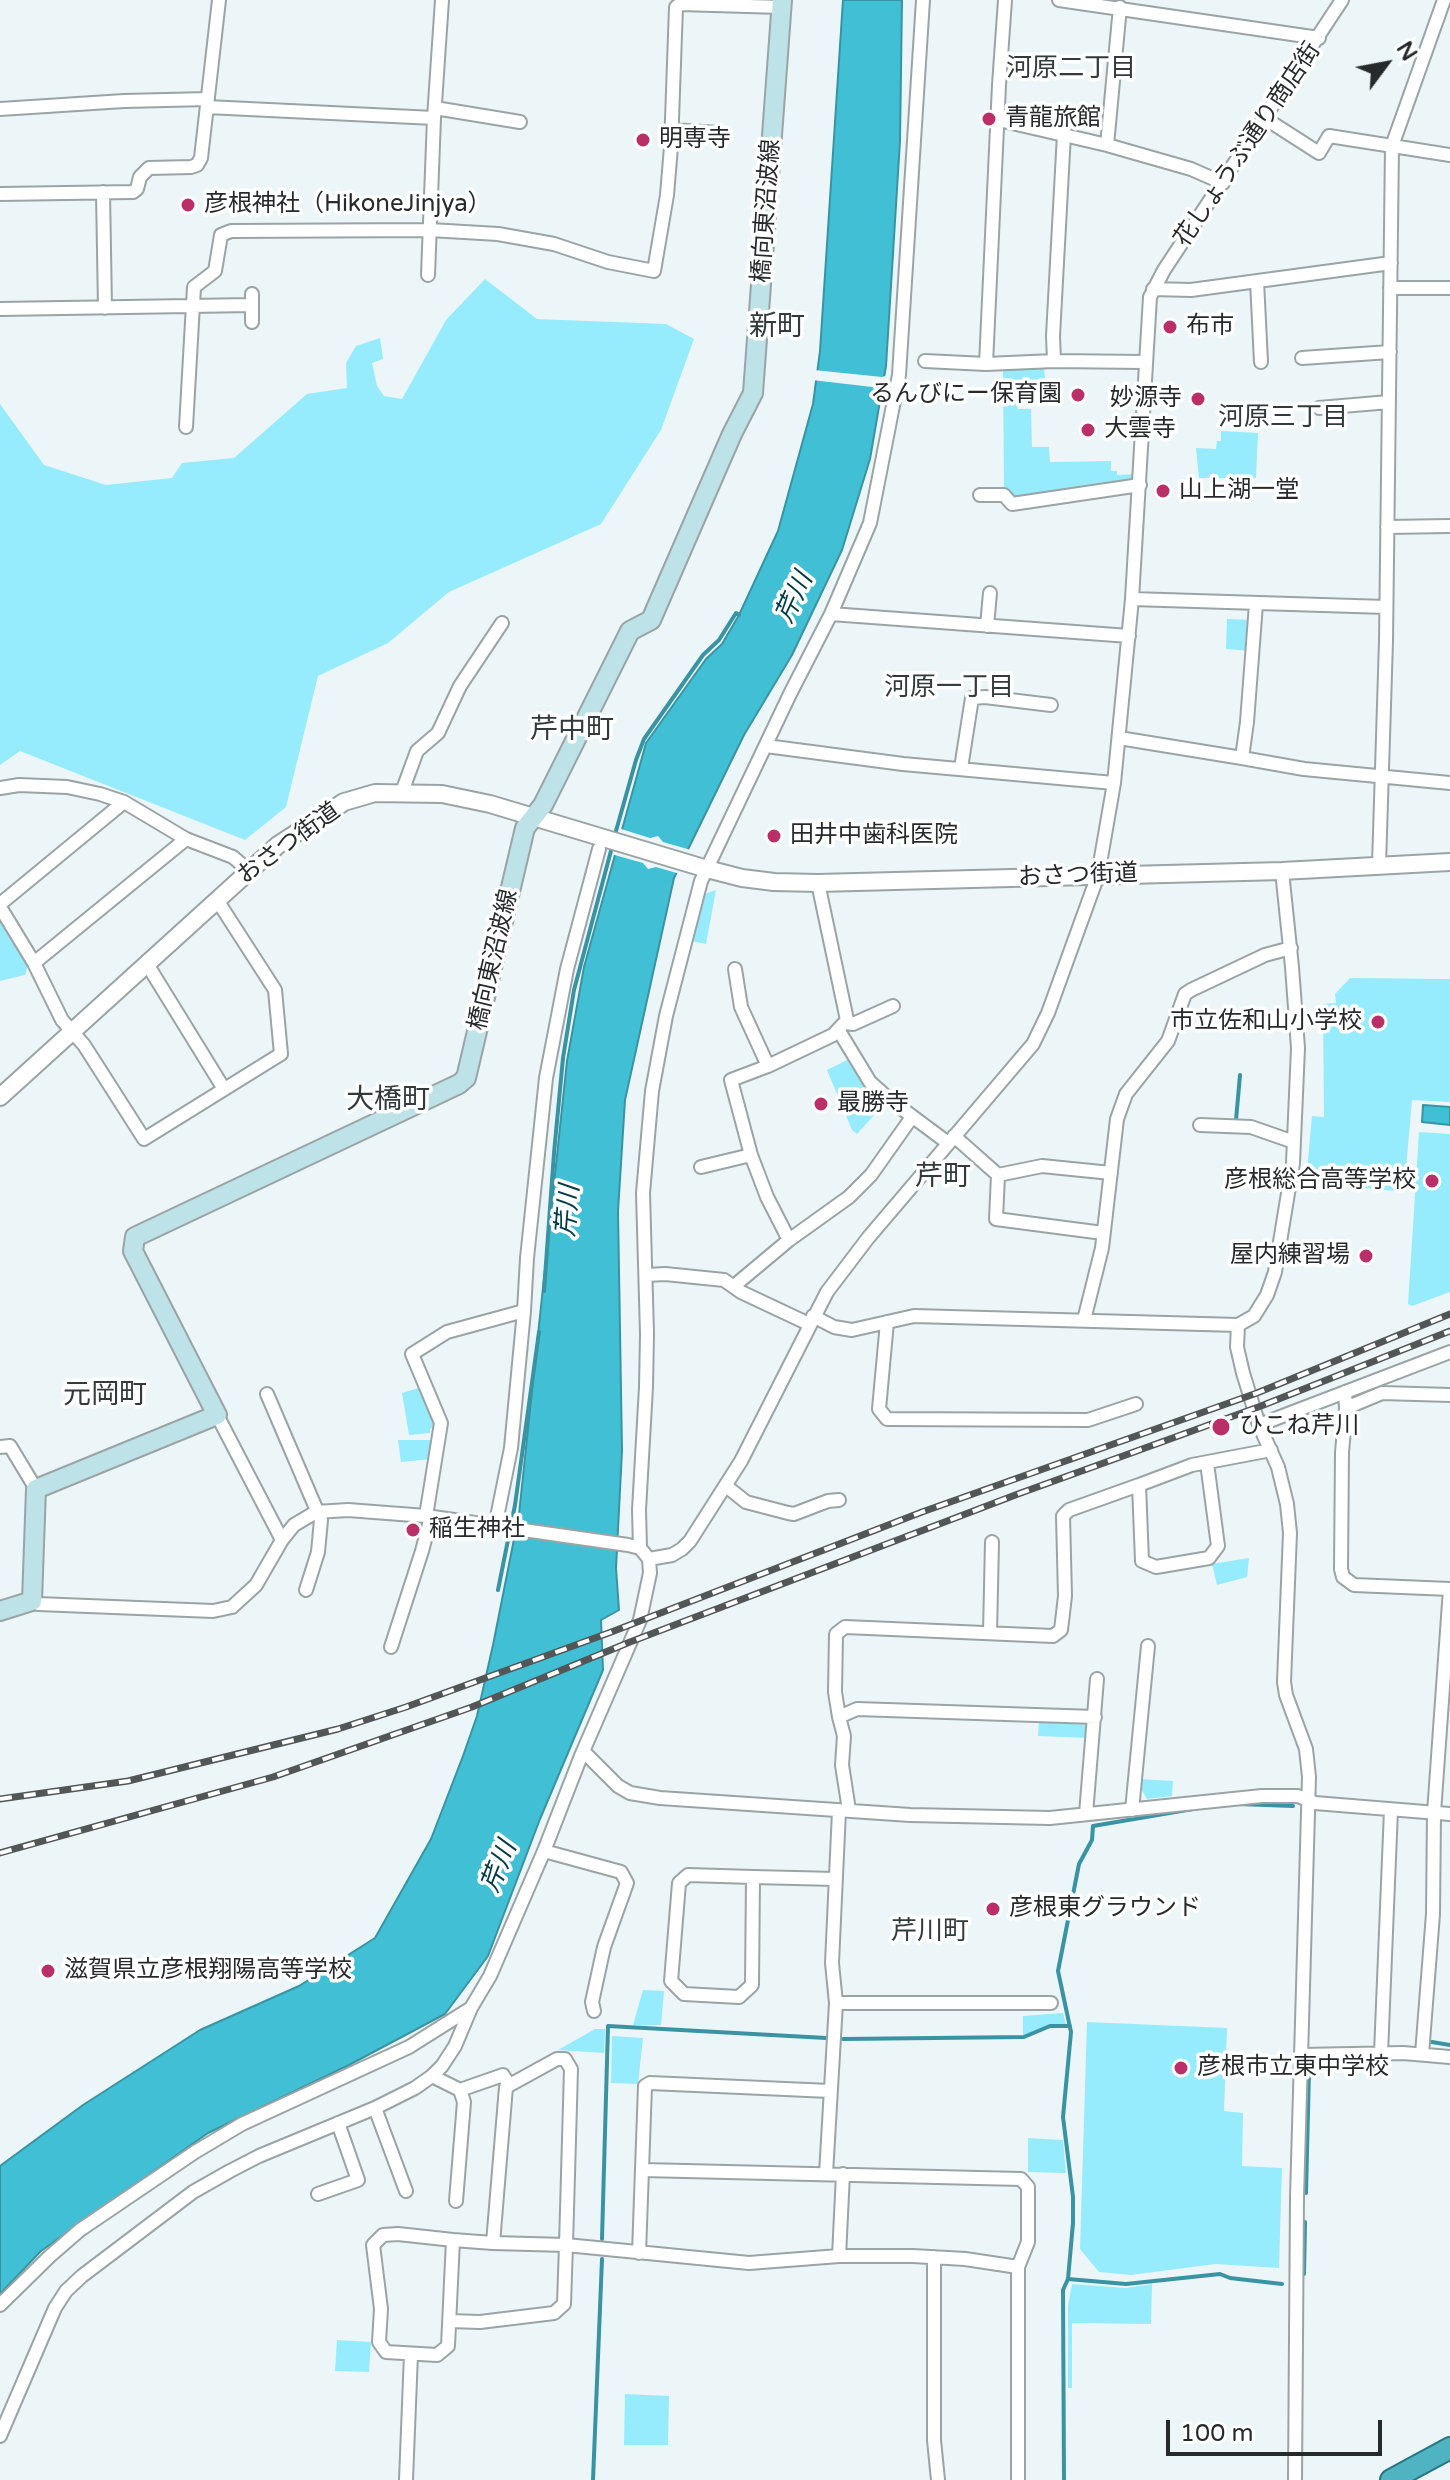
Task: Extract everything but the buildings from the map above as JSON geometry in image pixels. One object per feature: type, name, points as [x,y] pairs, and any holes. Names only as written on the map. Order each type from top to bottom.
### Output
[{"type":"highway","points":[[1391,2480],[1450,2448]]},
{"type":"main road","name":"橋向東沼波線","points":[[217,1415],[133,1251],[135,1237],[466,1078],[525,828],[543,805],[630,631],[651,620],[753,393],[781,3]]},
{"type":"main road","points":[[0,1611],[32,1601],[36,1489],[217,1415]]},
{"type":"street","points":[[0,194],[133,192],[140,177],[149,168],[197,165],[201,158],[219,0]]},
{"type":"street","points":[[428,275],[442,0]]},
{"type":"street","points":[[634,1546],[646,1387],[647,1275],[643,1193],[652,1091],[666,1016],[702,867],[831,614],[870,523],[898,384],[923,0]]},
{"type":"street","points":[[986,364],[1005,0]]},
{"type":"street","points":[[1059,0],[1319,38]]},
{"type":"street","name":"花しょうぶ通り商店街","points":[[1153,289],[1342,0]]},
{"type":"street","points":[[1379,865],[1392,146],[1444,0]]},
{"type":"street","points":[[186,427],[194,287],[215,271],[221,235],[231,231],[430,230],[498,234],[540,241],[608,262],[654,271],[667,195],[676,7],[680,4],[781,3]]},
{"type":"street","points":[[1107,145],[1120,7]]},
{"type":"street","points":[[0,109],[124,101],[208,103],[434,113],[520,122]]},
{"type":"street","points":[[1266,119],[1319,153],[1329,136],[1450,155]]},
{"type":"street","points":[[999,120],[1107,145],[1191,169],[1223,183]]},
{"type":"street","points":[[671,130],[720,133]]},
{"type":"street","points":[[1054,361],[1064,134]]},
{"type":"street","points":[[103,192],[105,308]]},
{"type":"street","points":[[649,1559],[672,1555],[682,1549],[741,1461],[827,1292],[868,1238],[1033,1044],[1048,1013],[1098,875],[1114,783],[1132,599],[1148,306],[1153,289],[1191,290],[1391,263]]},
{"type":"street","points":[[1257,281],[1261,362]]},
{"type":"street","points":[[1390,288],[1450,288]]},
{"type":"street","points":[[0,309],[193,305],[252,300],[252,322]]},
{"type":"street","points":[[1302,358],[1390,352]]},
{"type":"street","points":[[925,361],[986,364],[1145,362]]},
{"type":"street","points":[[1319,408],[1389,402]]},
{"type":"street","points":[[980,495],[1004,495],[1012,504],[1140,485]]},
{"type":"street","points":[[1387,527],[1450,526]]},
{"type":"street","points":[[987,626],[990,593]]},
{"type":"street","points":[[1132,599],[1386,607]]},
{"type":"street","points":[[1242,758],[1256,604]]},
{"type":"street","points":[[831,614],[1129,636]]},
{"type":"street","points":[[402,792],[417,751],[438,733],[460,686],[502,623]]},
{"type":"street","points":[[961,768],[972,698],[1051,705]]},
{"type":"street","points":[[1119,738],[1304,769],[1450,783]]},
{"type":"street","points":[[766,746],[903,764],[1114,783]]},
{"type":"street","points":[[0,788],[19,785],[67,787],[124,802],[186,839],[233,857],[249,871]]},
{"type":"street","name":"おさつ街道","points":[[0,1097],[278,845],[344,802],[375,793],[442,794],[533,815],[603,844],[742,878],[774,882],[1282,871],[1450,862]]},
{"type":"street","points":[[124,802],[0,906],[34,963],[62,1020],[74,1031],[144,1139],[281,1054],[275,990],[217,900]]},
{"type":"street","points":[[34,963],[186,839]]},
{"type":"street","points":[[501,1528],[546,1078],[567,969],[603,844]]},
{"type":"street","points":[[647,1275],[724,1280],[741,1292],[811,1320],[852,1330],[914,1316],[1238,1325],[1254,1316],[1275,1272],[1294,1142],[1298,1048],[1282,871]]},
{"type":"street","points":[[818,883],[842,1027],[870,1082],[912,1117],[951,1140],[998,1175],[1042,1166],[1111,1173]]},
{"type":"street","points":[[1084,1320],[1102,1248],[1120,1108],[1126,1094],[1168,1041],[1185,994],[1265,955],[1291,948]]},
{"type":"street","points":[[147,964],[224,1089]]},
{"type":"street","points":[[735,969],[741,1007],[768,1066]]},
{"type":"street","points":[[789,1240],[767,1197],[751,1155],[731,1080],[768,1066],[833,1035],[842,1027],[893,1006]]},
{"type":"street","points":[[734,1286],[789,1240],[839,1205],[871,1175],[912,1117]]},
{"type":"street","points":[[1200,1125],[1251,1127],[1294,1142]]},
{"type":"street","points":[[701,1167],[751,1155]]},
{"type":"street","points":[[998,1175],[996,1219],[1103,1233]]},
{"type":"street","points":[[391,1647],[422,1551],[441,1423],[412,1354],[447,1332],[524,1311]]},
{"type":"street","points":[[887,1322],[879,1409],[887,1419],[1088,1420],[1136,1404]]},
{"type":"street","points":[[1238,1325],[1237,1347],[1259,1425],[1283,1482],[1290,1533],[1284,1682],[1306,1749],[1309,1777],[1297,2197],[1295,2480]]},
{"type":"street","points":[[1259,1425],[1450,1352]]},
{"type":"street","points":[[1345,1392],[1343,1577],[1354,1585],[1450,1589],[1434,1813],[1433,1914],[1422,2054]]},
{"type":"street","points":[[1346,1408],[1382,1393],[1450,1395]]},
{"type":"street","points":[[267,1394],[321,1520],[318,1552],[306,1590]]},
{"type":"street","points":[[217,1415],[282,1540]]},
{"type":"street","points":[[0,1447],[10,1446],[36,1489]]},
{"type":"street","points":[[826,2174],[836,2003],[832,1963],[836,1879],[844,1811],[844,1736],[835,1692],[836,1634],[845,1627],[1053,1636],[1061,1630],[1065,1596],[1063,1516],[1069,1510],[1192,1465],[1271,1450]]},
{"type":"street","points":[[1139,1485],[1142,1561],[1156,1567],[1209,1558],[1218,1546],[1207,1463]]},
{"type":"street","points":[[726,1486],[746,1502],[794,1514],[839,1500]]},
{"type":"street","points":[[32,1601],[38,1604],[213,1611],[232,1607],[256,1585],[294,1525],[316,1512],[348,1510],[428,1516],[634,1546],[649,1559]]},
{"type":"street","points":[[990,1633],[992,1542]]},
{"type":"street","points":[[0,2436],[55,2308],[66,2291],[82,2276],[193,2192],[259,2156],[375,2108],[432,2076],[455,2046],[471,2008],[490,1976],[640,1620],[648,1589],[649,1559]]},
{"type":"street","points":[[1132,1810],[1148,1646]]},
{"type":"street","points":[[1086,1814],[1097,1679]]},
{"type":"street","points":[[839,1717],[857,1709],[1095,1717]]},
{"type":"street","points":[[583,1751],[618,1786],[630,1793],[660,1798],[844,1811],[1050,1818],[1262,1796],[1298,1796],[1315,1803],[1450,1814]]},
{"type":"street","points":[[1381,2053],[1391,1810]]},
{"type":"street","points":[[544,1851],[621,1872],[627,1883],[604,1947],[592,2002],[594,2011]]},
{"type":"street","points":[[753,1877],[752,1985],[739,1997],[684,1994],[671,1981],[679,1883],[688,1875],[836,1879]]},
{"type":"street","points":[[836,2003],[1051,2003]]},
{"type":"street","points":[[0,2305],[80,2230],[195,2152],[242,2124],[409,2047],[471,2008]]},
{"type":"street","points":[[1302,2055],[1381,2053],[1450,2057]]},
{"type":"street","points":[[450,2321],[480,2322],[554,2313],[564,2304],[571,2069],[565,2059],[557,2059],[506,2087],[493,2243]]},
{"type":"street","points":[[460,2090],[503,2075],[509,2085]]},
{"type":"street","points":[[432,2076],[460,2090],[464,2102],[456,2201]]},
{"type":"street","points":[[639,2253],[645,2086],[650,2083],[830,2091]]},
{"type":"street","points":[[375,2108],[406,2191]]},
{"type":"street","points":[[318,2194],[358,2180],[338,2123]]},
{"type":"street","points":[[643,2170],[1021,2179],[1028,2187],[1028,2242],[1018,2267],[1018,2480]]},
{"type":"street","points":[[839,2256],[843,2174]]},
{"type":"street","points":[[453,2240],[448,2346],[437,2355],[386,2352],[379,2342],[381,2309],[373,2245],[383,2235],[566,2245],[749,2263],[839,2256],[934,2257],[1018,2267]]},
{"type":"street","points":[[934,2257],[934,2440],[938,2480]]},
{"type":"street","points":[[406,2480],[411,2354]]},
{"type":"shaded area","points":[[485,279],[537,319],[666,324],[694,339],[661,430],[601,524],[449,592],[388,643],[318,676],[286,807],[245,840],[20,751],[0,765],[0,404],[44,465],[106,485],[172,478],[182,463],[234,458],[307,394],[347,388],[346,363],[356,346],[380,338],[383,359],[372,363],[377,386],[384,396],[402,399],[446,320]]},
{"type":"shaded area","points":[[1044,365],[1045,380],[1015,382],[1018,409],[1031,409],[1032,447],[1049,447],[1050,462],[1111,461],[1111,471],[1117,471],[1117,475],[1135,474],[1135,482],[1012,501],[1004,489],[1003,368]]},
{"type":"shaded area","points":[[1221,431],[1258,433],[1256,478],[1199,478],[1196,448],[1216,449],[1217,441],[1221,441]]},
{"type":"shaded area","points":[[1227,619],[1252,620],[1251,651],[1226,649]]},
{"type":"shaded area","points":[[716,890],[706,944],[691,941],[705,894]]},
{"type":"shaded area","points":[[0,915],[28,966],[25,975],[0,981]]},
{"type":"shaded area","points":[[1350,978],[1450,979],[1450,1102],[1412,1100],[1404,1192],[1306,1182],[1312,1116],[1324,1117],[1323,1004],[1336,1003],[1335,994]]},
{"type":"shaded area","points":[[851,1058],[886,1102],[857,1134],[852,1130],[827,1070]]},
{"type":"shaded area","points":[[1419,1132],[1450,1134],[1450,1292],[1412,1306],[1408,1304]]},
{"type":"shaded area","points":[[422,1387],[437,1425],[430,1429],[430,1433],[409,1435],[402,1393]]},
{"type":"shaded area","points":[[398,1440],[434,1440],[431,1459],[401,1462]]},
{"type":"shaded area","points":[[1249,1558],[1247,1577],[1217,1585],[1212,1564]]},
{"type":"shaded area","points":[[1039,1722],[1089,1725],[1088,1738],[1038,1736]]},
{"type":"shaded area","points":[[1140,1779],[1173,1781],[1172,1796],[1147,1799],[1140,1787]]},
{"type":"shaded area","points":[[643,1990],[664,1991],[661,2025],[633,2025]]},
{"type":"shaded area","points":[[1063,2013],[1066,2025],[1049,2026],[1023,2036],[1023,2016]]},
{"type":"shaded area","points":[[1087,2022],[1227,2028],[1224,2111],[1243,2113],[1242,2166],[1282,2168],[1279,2268],[1215,2264],[1131,2275],[1099,2272],[1080,2249]]},
{"type":"shaded area","points":[[595,2029],[605,2029],[604,2053],[558,2050]]},
{"type":"shaded area","points":[[612,2036],[643,2038],[638,2084],[611,2083]]},
{"type":"shaded area","points":[[1028,2138],[1063,2140],[1066,2173],[1028,2172]]},
{"type":"shaded area","points":[[1072,2284],[1126,2288],[1152,2284],[1151,2324],[1072,2323],[1072,2388],[1068,2388],[1068,2306]]},
{"type":"shaded area","points":[[337,2340],[371,2342],[369,2372],[335,2371]]},
{"type":"shaded area","points":[[625,2394],[669,2396],[668,2445],[624,2445]]},
{"type":"water","name":"芹川","points":[[843,0],[902,0],[900,141],[886,366],[870,459],[842,550],[792,655],[744,735],[674,878],[625,1100],[618,1211],[622,1451],[616,1568],[619,1610],[601,1620],[603,1670],[540,1819],[488,1956],[445,2014],[349,2065],[208,2133],[41,2251],[0,2294],[0,2166],[83,2105],[200,2030],[299,1986],[375,1938],[431,1839],[463,1756],[477,1716],[519,1514],[567,1061],[584,967],[646,743],[706,659],[722,644],[739,615],[778,531],[813,404],[820,351]]},
{"type":"water","points":[[1423,1105],[1450,1107],[1450,1125],[1422,1122]]},
{"type":"pier","points":[[814,370],[888,375],[886,390],[812,380]]},
{"type":"pier","points":[[618,828],[650,838],[658,836],[663,842],[691,850],[680,874],[656,867],[648,869],[643,863],[611,854]]},
{"type":"waterway","points":[[614,838],[644,739],[703,655],[719,640],[736,613],[739,615]]},
{"type":"waterway","name":"芹川","points":[[544,1291],[563,1058],[574,990],[612,847]]},
{"type":"waterway","points":[[1236,1120],[1240,1075]]},
{"type":"waterway","points":[[498,1590],[515,1505],[539,1332]]},
{"type":"waterway","points":[[1239,1804],[1293,1806]]},
{"type":"waterway","points":[[1064,2480],[1063,2290],[1068,2279],[1073,2197],[1063,2117],[1071,2032],[1058,1971],[1079,1864],[1092,1840],[1093,1826],[1199,1808]]},
{"type":"waterway","points":[[602,2239],[608,2026],[826,2038]]},
{"type":"waterway","points":[[843,2039],[1024,2037],[1050,2026],[1070,2026]]},
{"type":"waterway","points":[[1432,2042],[1450,2045]]},
{"type":"waterway","points":[[1306,2193],[1309,2071]]},
{"type":"waterway","points":[[1304,2274],[1305,2222]]},
{"type":"waterway","points":[[593,2480],[602,2259]]},
{"type":"waterway","points":[[1068,2279],[1126,2284],[1220,2274],[1282,2284]]},
{"type":"railway","points":[[0,1799],[128,1781],[338,1729],[406,1707],[614,1631],[922,1512],[1257,1393],[1450,1314]]},
{"type":"railway","points":[[0,1853],[273,1777],[472,1707],[630,1642],[1018,1494],[1261,1406],[1450,1331]]},
{"type":"place","name":"青龍旅館","points":[[989,119]]},
{"type":"place","name":"明専寺","points":[[643,140]]},
{"type":"place","name":"彦根神社（HikoneJinjya）","points":[[188,205]]},
{"type":"place","name":"布市","points":[[1170,327]]},
{"type":"place","name":"るんびにー保育園","points":[[1078,395]]},
{"type":"place","name":"妙源寺","points":[[1198,399]]},
{"type":"place","name":"大雲寺","points":[[1088,430]]},
{"type":"place","name":"山上湖一堂","points":[[1163,491]]},
{"type":"place","name":"田井中歯科医院","points":[[774,836]]},
{"type":"place","name":"市立佐和山小学校","points":[[1378,1022]]},
{"type":"place","name":"最勝寺","points":[[821,1104]]},
{"type":"place","name":"彦根総合高等学校","points":[[1432,1181]]},
{"type":"place","name":"屋内練習場","points":[[1366,1256]]},
{"type":"place","name":"ひこね芹川","points":[[1221,1427]]},
{"type":"place","name":"稲生神社","points":[[413,1530]]},
{"type":"place","name":"彦根東グラウンド","points":[[993,1909]]},
{"type":"place","name":"滋賀県立彦根翔陽高等学校","points":[[48,1971]]},
{"type":"place","name":"彦根市立東中学校","points":[[1181,2068]]},
{"type":"district","name":"河原二丁目","points":[[1071,69]]},
{"type":"district","name":"新町","points":[[777,328]]},
{"type":"district","name":"河原三丁目","points":[[1283,418]]},
{"type":"district","name":"河原一丁目","points":[[949,688]]},
{"type":"district","name":"芹中町","points":[[572,731]]},
{"type":"district","name":"大橋町","points":[[388,1101]]},
{"type":"district","name":"芹町","points":[[943,1178]]},
{"type":"district","name":"元岡町","points":[[105,1396]]},
{"type":"district","name":"芹川町","points":[[930,1932]]}]
